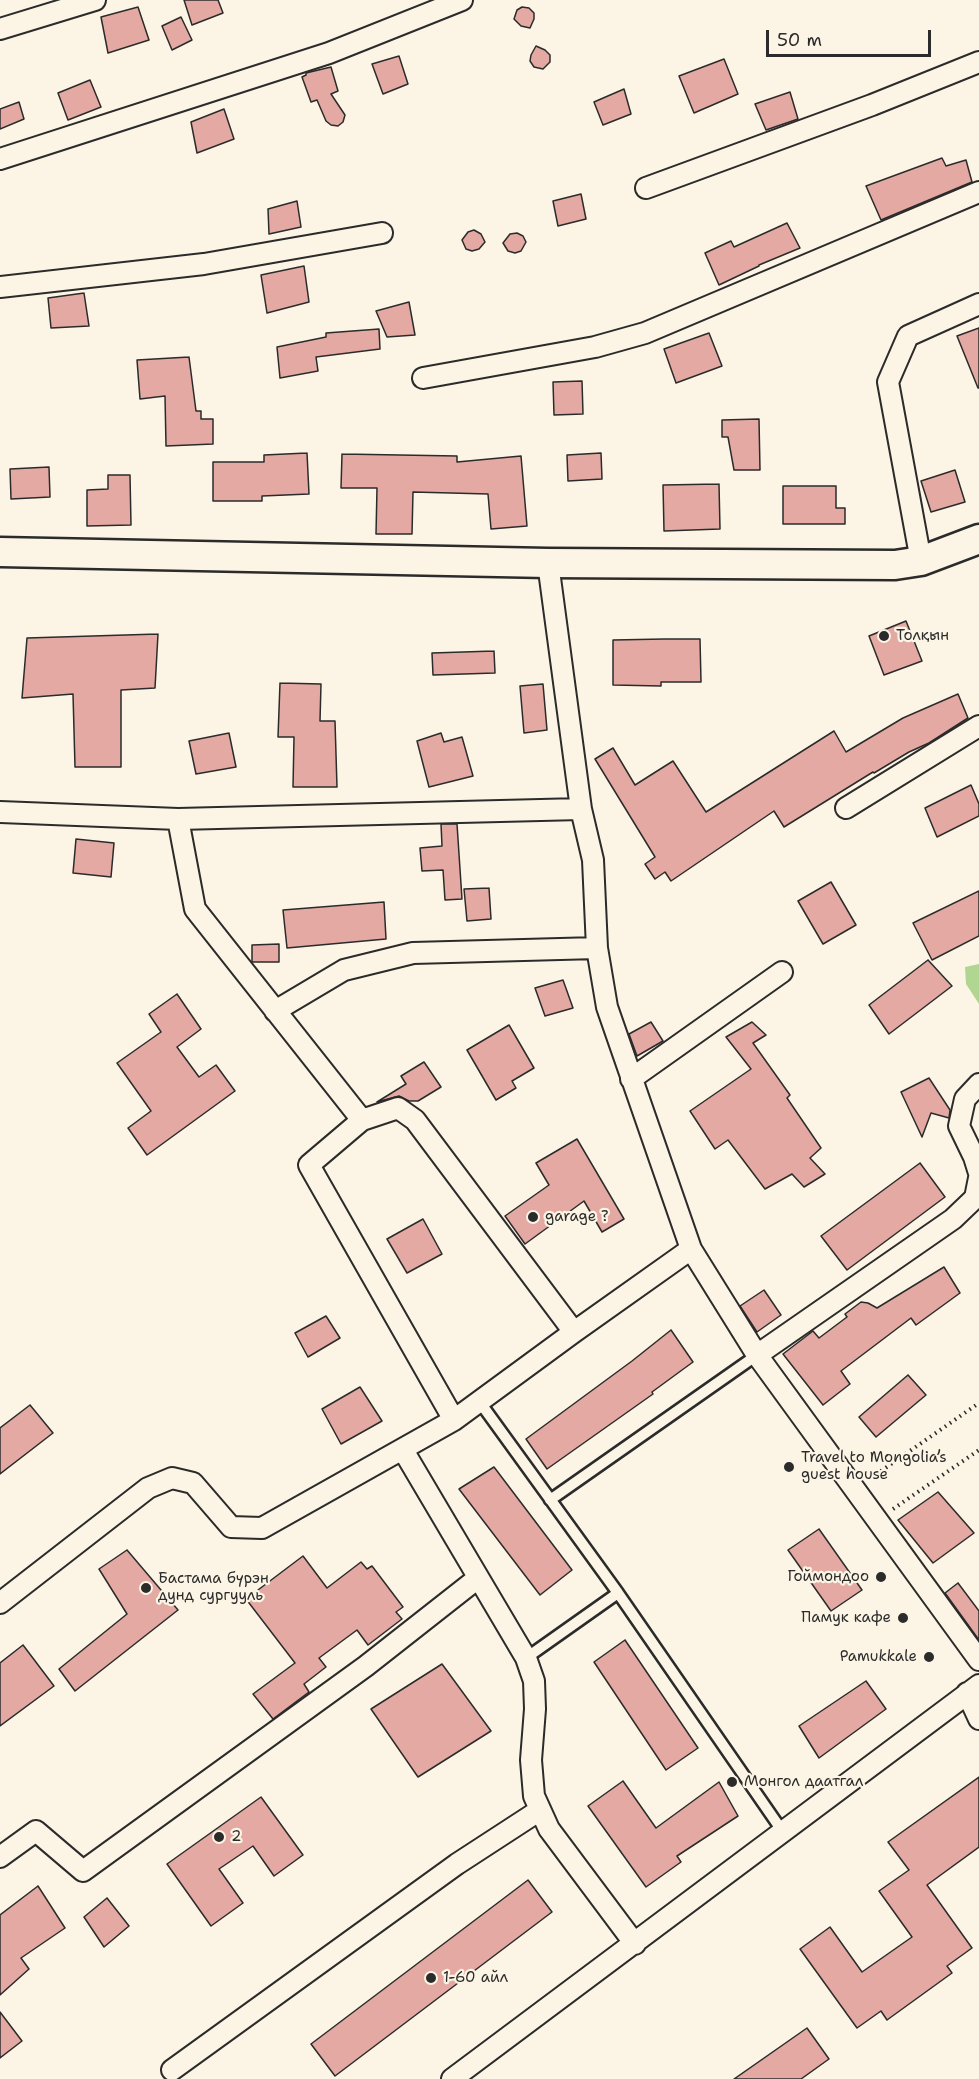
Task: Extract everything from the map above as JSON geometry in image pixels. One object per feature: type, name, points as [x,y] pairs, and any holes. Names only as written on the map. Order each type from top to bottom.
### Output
[{"type":"street","points":[[0,29],[95,0]]},
{"type":"street","points":[[0,159],[329,53],[462,0]]},
{"type":"street","points":[[646,188],[872,105],[979,62]]},
{"type":"street","points":[[423,378],[595,347],[645,333],[979,192]]},
{"type":"street","points":[[0,287],[204,264],[382,233]]},
{"type":"street","points":[[921,561],[888,382],[908,336],[979,304]]},
{"type":"street","points":[[0,552],[548,562],[895,565],[921,561],[979,538]]},
{"type":"street","points":[[548,562],[581,809],[593,860],[597,948],[607,1007],[691,1249],[757,1355],[979,1660]]},
{"type":"street","points":[[846,808],[979,726]]},
{"type":"street","points":[[0,812],[178,819],[581,809]]},
{"type":"street","points":[[178,819],[195,909],[362,1120]]},
{"type":"street","points":[[275,1011],[344,970],[413,953],[597,948]]},
{"type":"street","points":[[631,1079],[782,972]]},
{"type":"street","points":[[979,1084],[965,1100],[959,1126],[979,1173]]},
{"type":"street","points":[[454,1420],[309,1165],[362,1120],[398,1108],[415,1120],[574,1332]]},
{"type":"street","points":[[757,1355],[953,1219],[975,1198],[979,1178]]},
{"type":"street","points":[[0,1603],[148,1488],[172,1478],[193,1483],[231,1527],[262,1528],[454,1420],[691,1249]]},
{"type":"street","points":[[403,1450],[526,1658],[534,1681],[535,1709],[531,1760],[534,1796],[540,1810],[549,1829],[635,1944]]},
{"type":"street","points":[[0,1857],[36,1831],[83,1871],[366,1666],[478,1578]]},
{"type":"street","points":[[460,2077],[973,1689],[979,1719]]},
{"type":"street","points":[[172,2070],[457,1863],[540,1810]]},
{"type":"lane","points":[[550,1500],[757,1355]]},
{"type":"lane","points":[[479,1401],[618,1593],[783,1832]]},
{"type":"lane","points":[[526,1658],[618,1593]]},
{"type":"path","points":[[855,1489],[979,1403]]},
{"type":"path","points":[[877,1520],[979,1450]]},
{"type":"green space","points":[[979,964],[979,1004],[966,984],[965,967]]},
{"type":"building","points":[[184,0],[218,0],[223,13],[192,25]]},
{"type":"building","points":[[138,7],[149,40],[108,53],[101,17]]},
{"type":"building","points":[[522,7],[529,8],[534,13],[530,28],[521,26],[514,19],[517,10]]},
{"type":"building","points":[[181,17],[192,40],[172,50],[162,26]]},
{"type":"building","points":[[536,46],[550,55],[550,62],[543,69],[534,67],[530,61]]},
{"type":"building","points":[[399,56],[408,84],[383,94],[372,64]]},
{"type":"building","points":[[724,59],[738,94],[694,113],[679,76]]},
{"type":"building","points":[[331,67],[338,91],[331,94],[345,115],[343,122],[338,126],[326,121],[317,100],[311,102],[302,77],[306,73]]},
{"type":"building","points":[[90,80],[101,107],[68,120],[58,93]]},
{"type":"building","points":[[624,89],[631,114],[603,125],[594,102]]},
{"type":"building","points":[[790,92],[798,119],[766,130],[755,104]]},
{"type":"building","points":[[19,102],[24,119],[0,129],[0,109]]},
{"type":"building","points":[[224,109],[234,139],[197,153],[191,122]]},
{"type":"building","points":[[942,158],[946,166],[966,160],[972,182],[881,220],[866,186]]},
{"type":"building","points":[[581,194],[586,219],[558,226],[553,201]]},
{"type":"building","points":[[297,201],[301,227],[269,234],[268,209]]},
{"type":"building","points":[[787,223],[800,248],[719,285],[705,253],[731,241],[734,247]]},
{"type":"building","points":[[474,230],[481,234],[485,242],[479,249],[472,251],[466,249],[462,240],[468,232]]},
{"type":"building","points":[[517,233],[523,236],[526,242],[521,251],[515,253],[508,251],[503,243],[510,234]]},
{"type":"building","points":[[304,266],[309,302],[267,313],[261,275]]},
{"type":"building","points":[[84,293],[89,326],[51,328],[48,298]]},
{"type":"building","points":[[409,302],[415,335],[387,337],[376,311]]},
{"type":"building","points":[[979,328],[979,388],[978,388],[957,336]]},
{"type":"building","points":[[379,329],[380,349],[316,357],[318,371],[280,378],[277,347],[326,337],[326,333]]},
{"type":"building","points":[[709,333],[722,366],[676,383],[664,349]]},
{"type":"building","points":[[189,357],[196,411],[201,411],[201,419],[213,419],[213,444],[166,446],[165,396],[140,399],[137,360]]},
{"type":"building","points":[[582,381],[583,414],[554,415],[553,382]]},
{"type":"building","points":[[759,419],[760,470],[734,470],[728,437],[722,437],[722,420]]},
{"type":"building","points":[[307,453],[309,494],[262,496],[262,501],[213,501],[213,462],[264,462],[264,455]]},
{"type":"building","points":[[601,453],[602,479],[568,481],[567,455]]},
{"type":"building","points":[[342,454],[457,456],[457,462],[521,456],[527,526],[491,529],[488,494],[413,492],[412,534],[376,534],[377,488],[341,488]]},
{"type":"building","points":[[49,467],[50,497],[11,499],[10,469]]},
{"type":"building","points":[[955,470],[965,502],[931,512],[921,481]]},
{"type":"building","points":[[108,475],[130,475],[131,525],[87,526],[87,490],[108,489]]},
{"type":"building","points":[[719,484],[720,529],[664,531],[663,485]]},
{"type":"building","points":[[783,486],[836,486],[836,508],[845,508],[845,524],[783,524]]},
{"type":"building","points":[[906,621],[922,661],[884,675],[869,636]]},
{"type":"building","points":[[158,634],[155,688],[121,690],[121,767],[75,767],[73,694],[22,698],[27,638]]},
{"type":"building","points":[[700,639],[701,682],[661,682],[661,686],[613,685],[613,640]]},
{"type":"building","points":[[494,651],[495,673],[433,675],[432,653]]},
{"type":"building","points":[[280,683],[321,684],[320,721],[335,721],[337,787],[293,787],[294,737],[278,737]]},
{"type":"building","points":[[543,684],[547,730],[524,733],[520,686]]},
{"type":"building","points":[[958,694],[968,718],[929,743],[873,772],[784,827],[774,811],[671,881],[665,872],[655,879],[645,864],[655,857],[595,759],[613,748],[635,785],[673,761],[706,812],[834,731],[846,752],[903,718]]},
{"type":"building","points":[[229,733],[236,767],[196,774],[189,741]]},
{"type":"building","points":[[441,733],[444,742],[462,737],[473,776],[429,787],[417,741]]},
{"type":"building","points":[[971,785],[979,804],[979,816],[937,837],[925,808]]},
{"type":"building","points":[[441,824],[457,824],[462,899],[445,900],[443,870],[422,871],[420,848],[442,846]]},
{"type":"building","points":[[76,839],[114,843],[111,877],[73,873]]},
{"type":"building","points":[[831,882],[856,925],[823,944],[798,901]]},
{"type":"building","points":[[489,888],[491,919],[467,921],[464,889]]},
{"type":"building","points":[[979,891],[979,936],[932,960],[913,923]]},
{"type":"building","points":[[384,902],[386,939],[287,948],[283,910]]},
{"type":"building","points":[[279,944],[279,962],[252,962],[252,945]]},
{"type":"building","points":[[928,960],[952,986],[889,1034],[869,1005]]},
{"type":"building","points":[[563,980],[573,1008],[545,1016],[535,988]]},
{"type":"building","points":[[177,994],[201,1029],[177,1047],[199,1077],[216,1065],[235,1091],[147,1155],[128,1128],[151,1111],[117,1063],[161,1032],[149,1014]]},
{"type":"building","points":[[651,1022],[663,1041],[637,1056],[629,1034]]},
{"type":"building","points":[[752,1022],[766,1035],[753,1043],[790,1095],[787,1098],[821,1148],[810,1158],[825,1174],[804,1187],[792,1174],[765,1189],[728,1140],[715,1149],[690,1111],[751,1069],[726,1037]]},
{"type":"building","points":[[509,1025],[534,1068],[512,1081],[516,1088],[496,1100],[467,1050]]},
{"type":"building","points":[[424,1062],[441,1087],[418,1101],[409,1101],[399,1096],[377,1102],[406,1084],[401,1076]]},
{"type":"building","points":[[929,1078],[950,1110],[949,1118],[931,1113],[922,1137],[901,1092]]},
{"type":"building","points":[[577,1139],[624,1219],[602,1232],[584,1201],[525,1244],[505,1216],[549,1185],[536,1163]]},
{"type":"building","points":[[920,1163],[945,1197],[847,1270],[821,1236]]},
{"type":"building","points":[[423,1219],[442,1254],[407,1273],[387,1239]]},
{"type":"building","points":[[944,1267],[960,1293],[916,1325],[911,1318],[841,1371],[850,1384],[823,1405],[783,1354],[813,1331],[819,1338],[847,1317],[845,1314],[861,1302],[877,1308]]},
{"type":"building","points":[[764,1290],[781,1315],[757,1332],[740,1306]]},
{"type":"building","points":[[326,1316],[340,1338],[308,1357],[295,1333]]},
{"type":"building","points":[[671,1330],[693,1362],[652,1392],[653,1394],[547,1469],[526,1439]]},
{"type":"building","points":[[908,1375],[926,1395],[876,1437],[859,1417]]},
{"type":"building","points":[[360,1387],[382,1421],[341,1444],[322,1409]]},
{"type":"building","points":[[30,1405],[53,1433],[0,1474],[0,1428]]},
{"type":"building","points":[[494,1467],[572,1570],[540,1595],[459,1489]]},
{"type":"building","points":[[938,1492],[974,1533],[933,1563],[898,1520]]},
{"type":"building","points":[[819,1529],[862,1590],[831,1611],[788,1550]]},
{"type":"building","points":[[127,1550],[178,1610],[75,1691],[59,1669],[127,1614],[99,1569]]},
{"type":"building","points":[[303,1556],[327,1588],[361,1562],[367,1569],[372,1566],[403,1607],[396,1612],[402,1619],[368,1645],[357,1630],[319,1658],[326,1667],[304,1684],[309,1692],[273,1719],[253,1694],[295,1663],[246,1599]]},
{"type":"building","points":[[958,1583],[979,1611],[979,1640],[945,1593]]},
{"type":"building","points":[[625,1640],[698,1748],[666,1770],[594,1662]]},
{"type":"building","points":[[23,1645],[54,1686],[0,1726],[0,1663]]},
{"type":"building","points":[[442,1664],[491,1731],[418,1777],[371,1709]]},
{"type":"building","points":[[866,1681],[886,1709],[819,1758],[799,1726]]},
{"type":"building","points":[[979,1777],[979,1847],[927,1885],[972,1948],[947,1966],[952,1973],[887,2020],[881,2011],[857,2028],[800,1949],[830,1927],[862,1972],[912,1937],[879,1891],[909,1870],[888,1842]]},
{"type":"building","points":[[623,1781],[656,1828],[719,1782],[738,1816],[677,1856],[681,1862],[646,1887],[588,1806]]},
{"type":"building","points":[[261,1797],[303,1855],[274,1876],[253,1846],[219,1869],[243,1903],[211,1926],[167,1864]]},
{"type":"building","name":"1-60 айл","points":[[528,1880],[552,1912],[335,2076],[311,2044]]},
{"type":"building","points":[[38,1886],[65,1928],[21,1958],[29,1969],[0,1995],[0,1915]]},
{"type":"building","points":[[107,1898],[129,1926],[104,1947],[84,1917]]},
{"type":"building","points":[[0,2012],[22,2041],[0,2058]]},
{"type":"building","points":[[807,2028],[829,2059],[801,2079],[734,2079]]},
{"type":"place","name":"Толқын","points":[[884,636]]},
{"type":"place","name":"garage ?","points":[[533,1217]]},
{"type":"place","name":"Travel to Mongolia’s guest house","points":[[789,1467]]},
{"type":"place","name":"Гоймондоо","points":[[881,1577]]},
{"type":"place","name":"Бастама бүрэн дунд сургууль","points":[[146,1588]]},
{"type":"place","name":"Памук кафе","points":[[903,1618]]},
{"type":"place","name":"Pamukkale","points":[[929,1657]]},
{"type":"place","name":"Монгол даатгал","points":[[732,1782]]},
{"type":"place","name":"2","points":[[219,1837]]},
{"type":"place","name":"1-60 айл","points":[[431,1978]]}]
